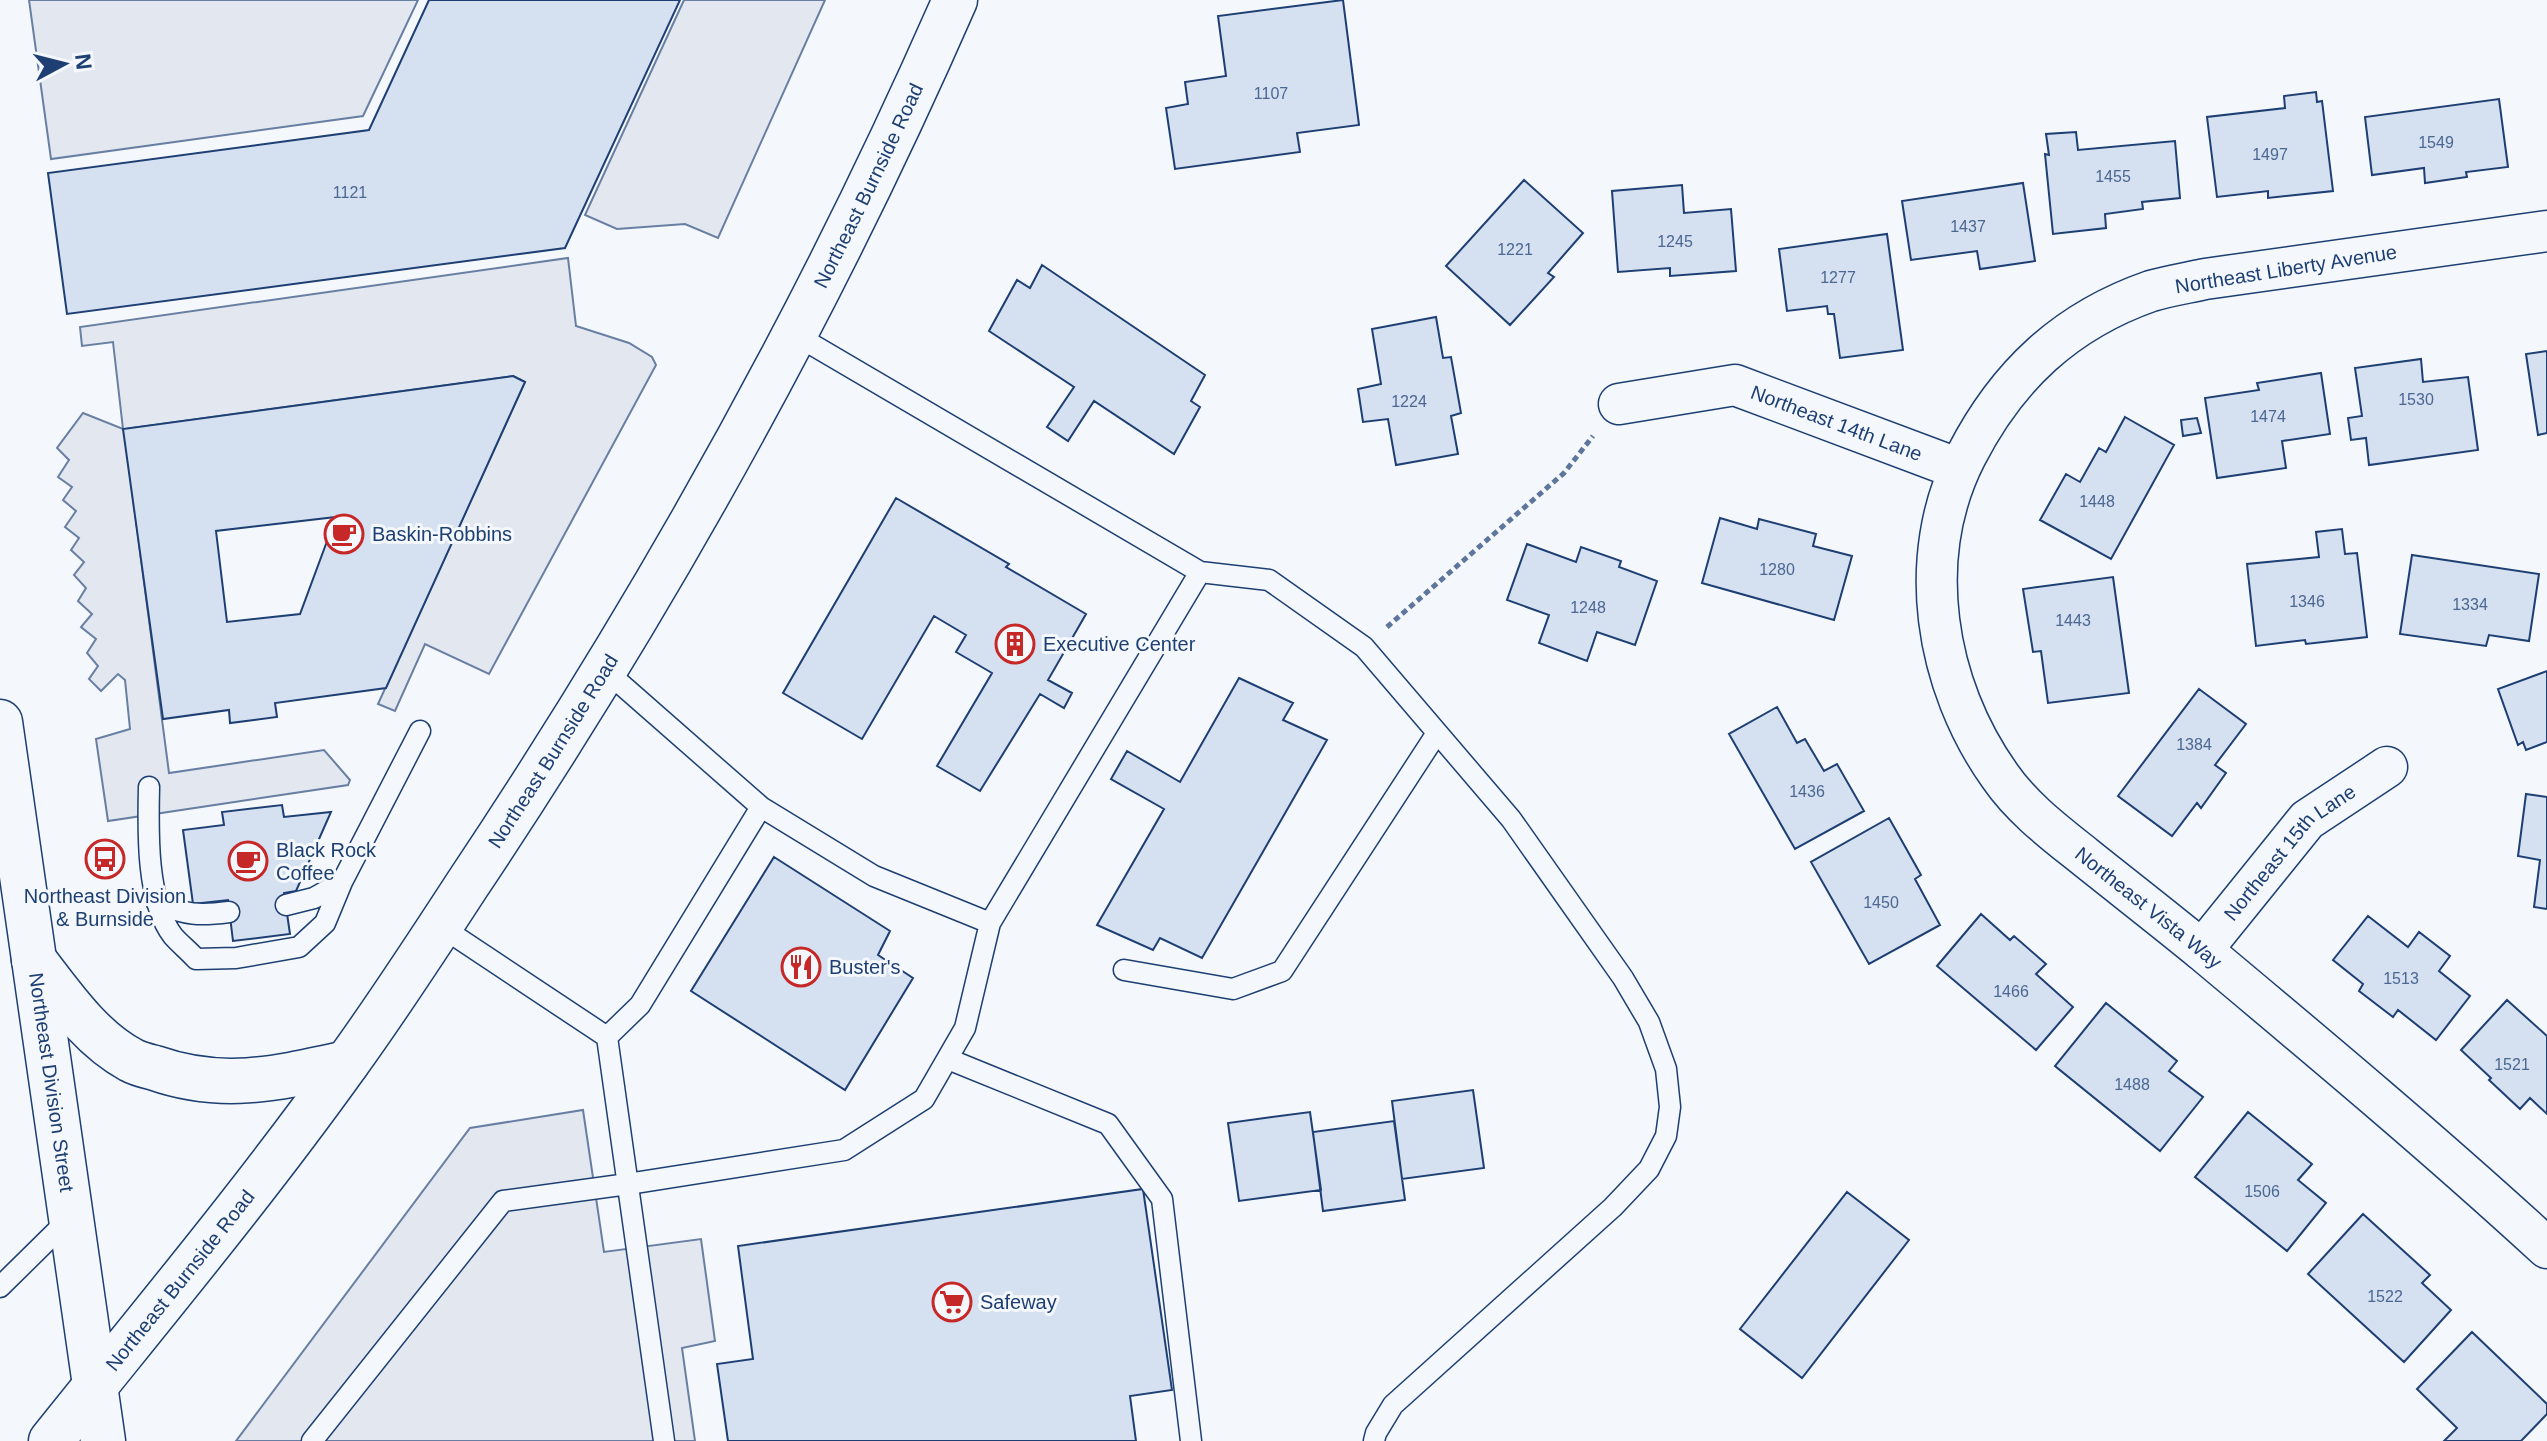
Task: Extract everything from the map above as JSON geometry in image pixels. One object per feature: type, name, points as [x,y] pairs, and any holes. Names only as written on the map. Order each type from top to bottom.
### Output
[{"type":"main road","name":"Northeast Burnside Road","points":[[51,1441],[171,1293],[347,1063],[606,671],[721,470],[794,334],[876,171],[955,0]]},
{"type":"main road","name":"Northeast Division Street","points":[[0,722],[103,1441]]},
{"type":"main road","points":[[33,958],[77,1014],[100,1037],[132,1061],[155,1069],[192,1079],[229,1082],[270,1080],[347,1063]]},
{"type":"street","name":"Northeast Liberty Avenue","points":[[1959,469],[1984,421],[2026,368],[2056,341],[2102,312],[2152,291],[2205,279],[2547,231]]},
{"type":"street","name":"Northeast 14th Lane","points":[[1619,404],[1735,385],[1959,469]]},
{"type":"street","name":"Northeast Vista Way","points":[[1959,469],[1943,521],[1937,588],[1939,629],[1951,682],[1972,732],[2001,778],[2037,818],[2202,950],[2476,1183],[2547,1248]]},
{"type":"street","name":"Northeast 15th Lane","points":[[2202,950],[2307,820],[2387,767]]},
{"type":"lane","points":[[794,334],[1200,572],[1269,580],[1364,647],[1511,819],[1623,978],[1649,1022],[1666,1069],[1670,1107],[1666,1136],[1649,1169],[1613,1207],[1393,1405],[1374,1441]]},
{"type":"lane","points":[[312,1441],[503,1201],[844,1150],[924,1099],[965,1028],[990,923],[1200,572]]},
{"type":"lane","points":[[606,671],[761,807],[874,876],[990,923]]},
{"type":"lane","points":[[149,787],[148,828],[157,903],[173,935],[196,959],[236,958],[299,947],[325,923],[342,882],[420,731]]},
{"type":"lane","points":[[1124,970],[1233,989],[1282,971],[1437,733]]},
{"type":"lane","points":[[607,1037],[640,1005],[761,807]]},
{"type":"lane","points":[[286,905],[314,898],[342,882]]},
{"type":"lane","points":[[157,903],[198,916],[229,912]]},
{"type":"lane","points":[[440,926],[607,1037],[664,1441]]},
{"type":"lane","points":[[948,1059],[1108,1124],[1162,1199],[1191,1441]]},
{"type":"lane","points":[[0,1287],[71,1217]]},
{"type":"path","points":[[1364,647],[1564,473],[1619,404]]},
{"type":"shaded area","points":[[29,0],[418,0],[363,116],[51,159]]},
{"type":"shaded area","points":[[684,0],[825,0],[718,238],[685,224],[617,229],[585,215]]},
{"type":"shaded area","points":[[568,258],[576,326],[629,343],[652,357],[656,365],[489,674],[425,644],[395,711],[378,704],[525,382],[513,376],[124,429],[169,773],[324,750],[350,780],[348,785],[108,821],[96,739],[130,729],[125,680],[118,674],[101,691],[89,679],[98,666],[87,653],[96,639],[81,627],[92,614],[78,601],[86,588],[74,575],[84,562],[71,550],[79,538],[65,527],[76,511],[63,500],[72,487],[58,477],[69,460],[57,448],[83,413],[123,429],[113,342],[82,346],[80,327]]},
{"type":"shaded area","points":[[583,1110],[604,1252],[701,1239],[715,1341],[682,1348],[695,1441],[236,1441],[470,1128]]},
{"type":"building","points":[[429,0],[680,0],[565,248],[67,314],[48,173],[369,130]]},
{"type":"building","points":[[1343,0],[1359,125],[1297,133],[1300,152],[1175,169],[1166,108],[1188,104],[1185,82],[1226,76],[1218,16]]},
{"type":"building","points":[[2316,92],[2317,102],[2322,101],[2333,191],[2268,198],[2268,191],[2217,197],[2207,117],[2285,108],[2284,96]]},
{"type":"building","points":[[2499,99],[2508,167],[2466,172],[2467,177],[2425,183],[2424,168],[2372,175],[2365,117]]},
{"type":"building","points":[[2076,132],[2078,150],[2175,141],[2180,198],[2142,202],[2143,209],[2105,214],[2106,228],[2053,234],[2046,134]]},
{"type":"building","points":[[1524,180],[1583,233],[1548,273],[1554,277],[1510,325],[1446,266]]},
{"type":"building","points":[[2023,183],[2035,261],[1980,269],[1977,251],[1911,260],[1902,201]]},
{"type":"building","points":[[1682,185],[1684,213],[1731,209],[1736,271],[1670,276],[1670,268],[1618,272],[1612,191]]},
{"type":"building","points":[[1887,234],[1903,350],[1840,358],[1834,314],[1828,314],[1827,306],[1787,311],[1779,249]]},
{"type":"building","points":[[1042,265],[1205,375],[1191,401],[1200,407],[1174,454],[1094,401],[1068,441],[1047,427],[1074,387],[989,331],[1017,280],[1030,288]]},
{"type":"building","points":[[1436,317],[1443,358],[1451,357],[1461,413],[1451,416],[1458,454],[1396,465],[1388,419],[1363,422],[1358,389],[1381,384],[1372,329]]},
{"type":"building","points":[[2547,351],[2547,433],[2538,435],[2526,354]]},
{"type":"building","points":[[2421,359],[2423,382],[2468,377],[2478,450],[2369,465],[2366,438],[2351,440],[2348,418],[2362,416],[2355,368]]},
{"type":"building","points":[[2321,373],[2330,434],[2282,441],[2286,468],[2217,478],[2205,398],[2259,390],[2257,383]]},
{"type":"building","points":[[513,376],[525,382],[386,688],[275,703],[277,717],[230,723],[229,710],[163,719],[123,429]],"holes":[[[336,517],[300,614],[227,622],[216,531]]]},
{"type":"building","points":[[2125,417],[2174,445],[2111,559],[2040,520],[2066,474],[2080,482],[2099,448],[2106,452]]},
{"type":"building","points":[[2197,418],[2201,433],[2183,436],[2181,420]]},
{"type":"building","name":"Executive Center","points":[[896,498],[1009,564],[1006,567],[1086,614],[1048,680],[1072,693],[1064,708],[1040,694],[980,791],[937,766],[992,673],[956,652],[966,635],[934,616],[862,739],[783,693]]},
{"type":"building","points":[[1720,518],[1757,529],[1759,519],[1816,534],[1813,546],[1852,556],[1834,620],[1702,583]]},
{"type":"building","points":[[2342,529],[2345,554],[2357,553],[2367,637],[2256,646],[2247,564],[2319,557],[2316,532]]},
{"type":"building","points":[[1527,544],[1576,562],[1581,547],[1621,561],[1619,567],[1657,581],[1635,645],[1597,632],[1587,661],[1539,643],[1549,615],[1507,600]]},
{"type":"building","points":[[2412,555],[2539,574],[2529,641],[2489,635],[2486,646],[2400,634]]},
{"type":"building","points":[[2113,577],[2129,693],[2048,703],[2041,651],[2033,652],[2023,589]]},
{"type":"building","points":[[2547,671],[2547,742],[2526,750],[2523,742],[2518,745],[2498,689]]},
{"type":"building","points":[[1239,678],[1293,703],[1283,720],[1327,740],[1202,958],[1160,938],[1153,950],[1097,925],[1164,809],[1111,779],[1127,751],[1180,782]]},
{"type":"building","points":[[2199,689],[2246,724],[2215,765],[2226,773],[2201,808],[2197,803],[2172,836],[2118,796]]},
{"type":"building","points":[[1777,707],[1797,743],[1805,739],[1824,771],[1837,764],[1864,811],[1795,849],[1729,734]]},
{"type":"building","points":[[2526,794],[2547,797],[2547,909],[2534,907],[2540,860],[2518,856]]},
{"type":"building","name":"Black Rock Coffee","points":[[282,805],[284,817],[331,812],[296,891],[284,893],[290,934],[233,941],[228,900],[193,904],[183,830],[224,825],[222,812]]},
{"type":"building","points":[[1889,818],[1921,875],[1915,879],[1940,925],[1869,964],[1811,862]]},
{"type":"building","name":"Buster's","points":[[774,857],[890,931],[878,955],[913,978],[845,1090],[691,991]]},
{"type":"building","points":[[1981,914],[2010,940],[2014,936],[2046,964],[2036,974],[2073,1007],[2036,1050],[1937,966]]},
{"type":"building","points":[[2368,916],[2408,947],[2419,932],[2450,956],[2439,971],[2470,996],[2436,1040],[2398,1010],[2393,1017],[2359,991],[2363,984],[2333,960]]},
{"type":"building","points":[[2507,1000],[2547,1036],[2547,1114],[2530,1098],[2520,1109],[2461,1050]]},
{"type":"building","points":[[2106,1003],[2177,1061],[2169,1071],[2203,1097],[2160,1151],[2055,1066]]},
{"type":"building","points":[[1473,1090],[1484,1168],[1402,1179],[1392,1101]]},
{"type":"building","points":[[1310,1112],[1321,1190],[1239,1201],[1228,1123]]},
{"type":"building","points":[[2248,1112],[2312,1164],[2298,1180],[2326,1203],[2287,1251],[2195,1177]]},
{"type":"building","points":[[1394,1121],[1405,1200],[1323,1211],[1313,1132]]},
{"type":"building","name":"Safeway","points":[[1143,1189],[1172,1390],[1130,1396],[1136,1441],[728,1441],[717,1364],[753,1359],[738,1246]]},
{"type":"building","points":[[1847,1192],[1909,1240],[1802,1378],[1740,1329]]},
{"type":"building","points":[[2363,1214],[2430,1275],[2422,1283],[2451,1310],[2404,1362],[2308,1274]]},
{"type":"building","points":[[2472,1332],[2547,1404],[2547,1414],[2521,1441],[2444,1441],[2457,1428],[2417,1389]]},
{"type":"place","name":"Baskin-Robbins","points":[[344,534]]},
{"type":"place","name":"Executive Center","points":[[1015,644]]},
{"type":"place","name":"Northeast Division & Burnside","points":[[105,859]]},
{"type":"place","name":"Black Rock Coffee","points":[[248,861]]},
{"type":"place","name":"Buster's","points":[[801,967]]},
{"type":"place","name":"Safeway","points":[[952,1302]]}]
